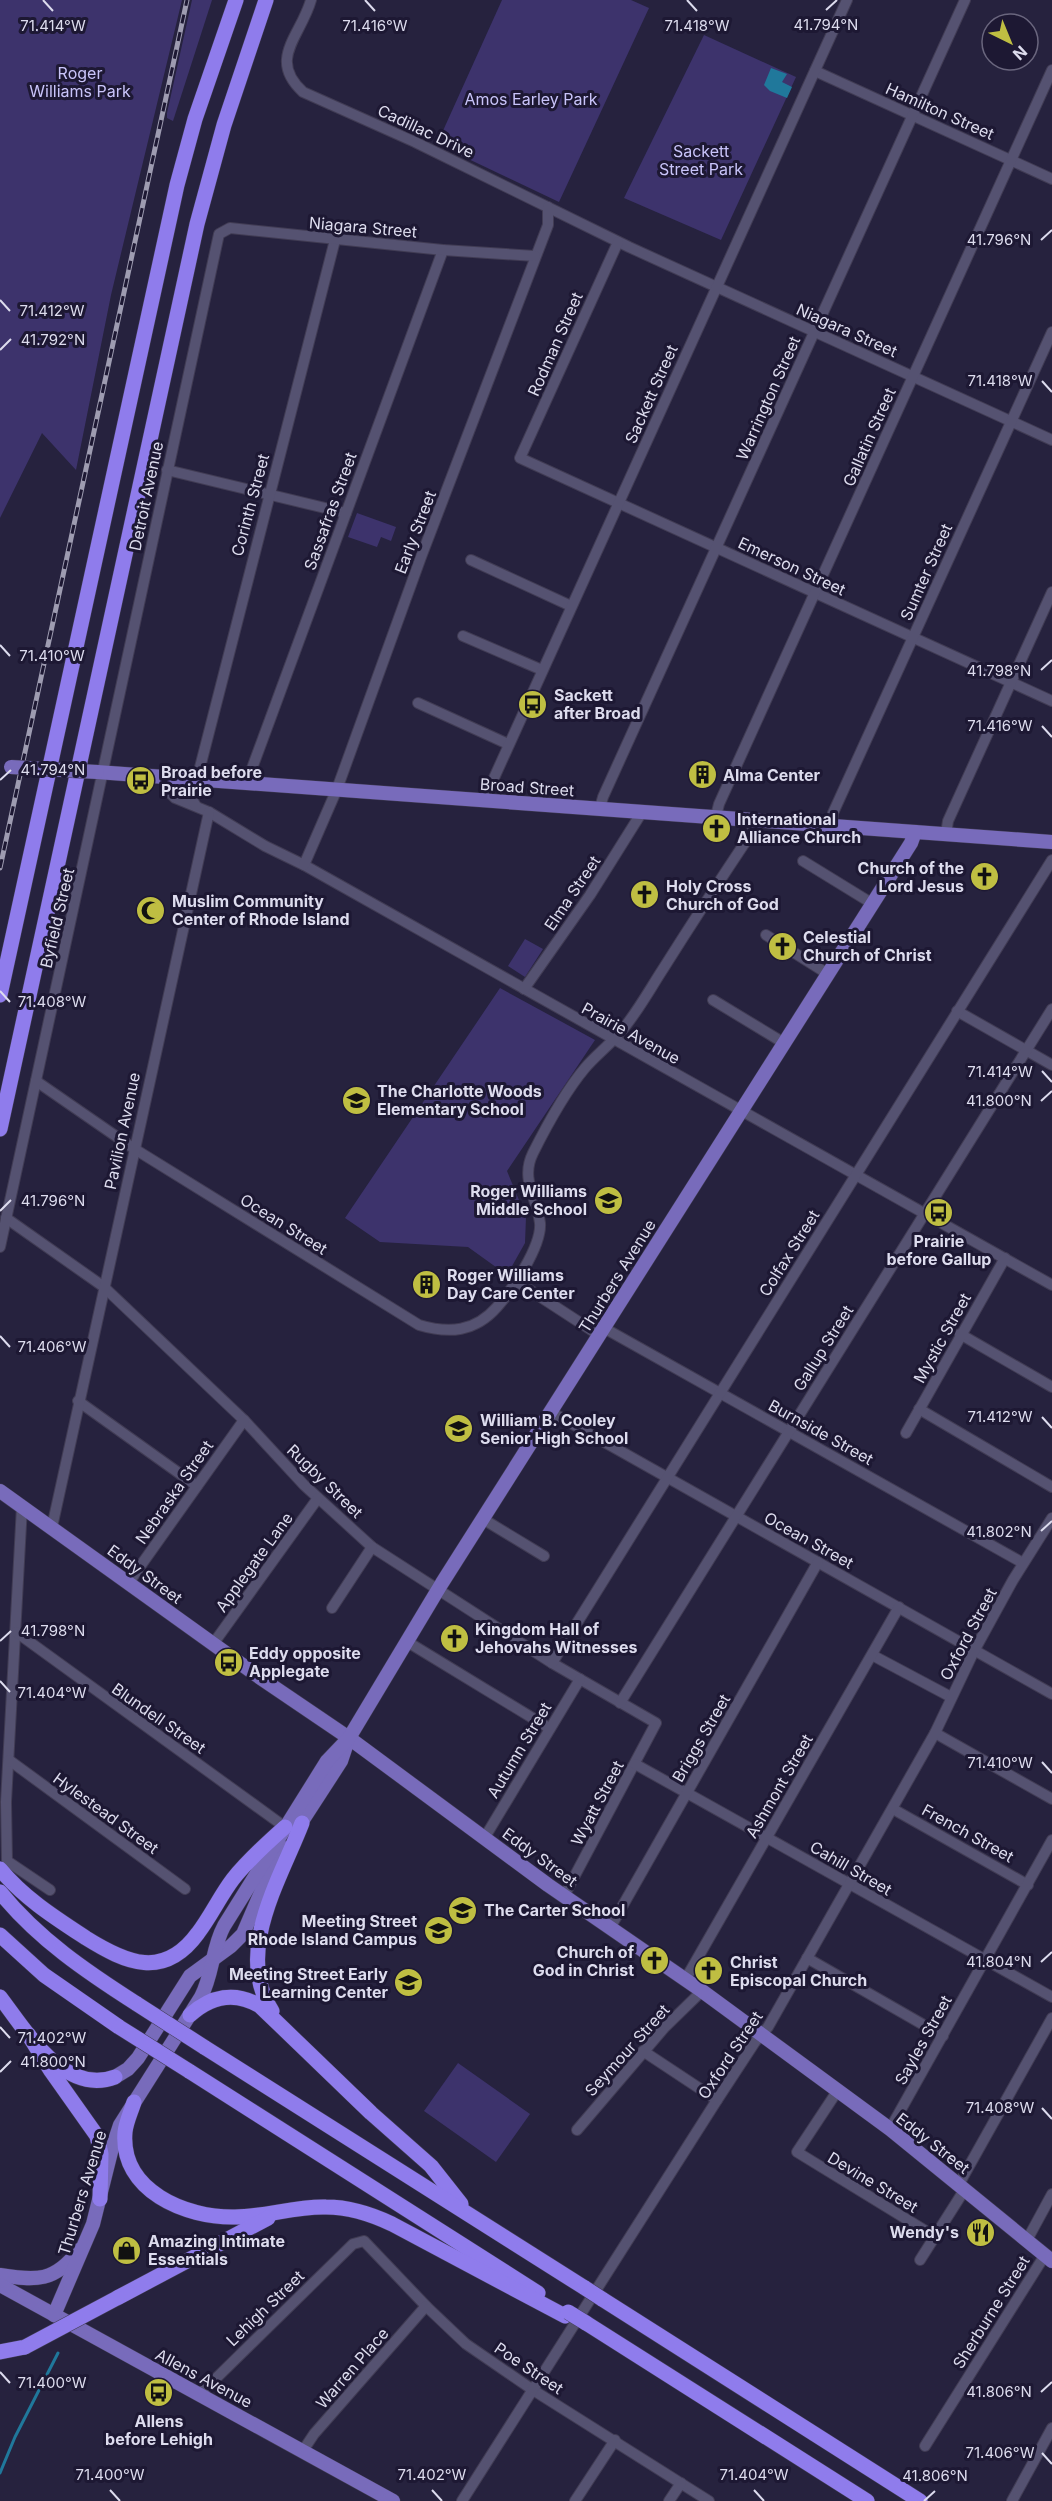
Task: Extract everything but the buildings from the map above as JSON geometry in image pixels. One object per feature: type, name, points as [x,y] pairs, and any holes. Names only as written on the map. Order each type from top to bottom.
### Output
[{"type":"highway","points":[[0,995],[174,197],[195,118],[236,0]]},
{"type":"highway","points":[[0,1129],[197,224],[224,125],[266,0]]},
{"type":"highway","points":[[287,2030],[270,2009],[261,1992],[256,1971],[256,1953],[281,1872],[302,1823]]},
{"type":"highway","points":[[3,1865],[39,1906],[110,1953],[128,1961],[156,1962],[173,1956],[187,1946],[200,1930],[233,1878],[285,1827]]},
{"type":"highway","points":[[0,1892],[54,1946],[88,1972],[919,2499]]},
{"type":"highway","points":[[0,1935],[58,1986],[119,2027],[567,2314],[613,2340],[867,2501]]},
{"type":"highway","points":[[0,1997],[51,2060],[77,2077],[97,2081],[115,2078]]},
{"type":"highway","points":[[190,2015],[215,1999],[240,1997],[260,2006],[370,2113],[431,2166],[468,2213]]},
{"type":"highway","points":[[28,2034],[97,2136],[101,2154],[100,2199]]},
{"type":"highway","points":[[134,2102],[125,2133],[127,2157],[138,2178],[165,2200],[203,2215],[227,2217],[302,2208],[346,2208],[376,2217],[567,2314]]},
{"type":"highway","points":[[0,2352],[25,2347],[252,2226],[302,2208]]},
{"type":"main road","name":"Broad Street","points":[[5,766],[1052,842]]},
{"type":"main road","name":"Thurbers Avenue","points":[[115,2078],[138,2058],[190,1976],[235,1942],[246,1929],[277,1859],[341,1761],[349,1738],[406,1641],[873,904],[911,843],[915,832]]},
{"type":"main road","name":"Eddy Street","points":[[0,1491],[213,1644],[349,1738],[564,1896],[702,1991],[838,2090],[962,2186],[1048,2258]]},
{"type":"main road","name":"Thurbers Avenue","points":[[54,2315],[89,2236],[117,2134],[134,2102],[205,1988],[224,1926],[327,1761],[349,1738]]},
{"type":"main road","points":[[0,2275],[34,2279],[53,2275],[68,2263],[89,2236]]},
{"type":"main road","name":"Allens Avenue","points":[[0,2285],[393,2501]]},
{"type":"street","name":"Cadillac Drive","points":[[311,0],[308,13],[287,52],[285,66],[295,84],[303,92],[415,142],[628,247]]},
{"type":"street","name":"Sackett Street","points":[[484,800],[847,0]]},
{"type":"street","name":"Warrington Street","points":[[600,808],[965,0]]},
{"type":"street","name":"Gallatin Street","points":[[716,816],[719,804],[1052,70]]},
{"type":"street","name":"Hamilton Street","points":[[815,71],[1052,178]]},
{"type":"street","name":"Early Street","points":[[304,866],[338,789],[423,550],[548,225],[548,207]]},
{"type":"street","name":"Niagara Street","points":[[224,230],[247,229],[334,240],[535,256]]},
{"type":"street","name":"Detroit Avenue","points":[[100,772],[215,247],[219,234],[224,230]]},
{"type":"street","name":"Corinth Street","points":[[197,779],[334,240]]},
{"type":"street","name":"Rodman Street","points":[[520,458],[618,242]]},
{"type":"street","name":"Niagara Street","points":[[628,247],[1052,440]]},
{"type":"street","name":"Sassafras Street","points":[[248,783],[443,250]]},
{"type":"street","name":"Sumter Street","points":[[832,826],[833,813],[1052,332]]},
{"type":"street","name":"Emerson Street","points":[[520,458],[1052,701]]},
{"type":"street","points":[[167,470],[346,513]]},
{"type":"street","points":[[471,560],[571,606]]},
{"type":"street","points":[[946,834],[948,821],[1052,592]]},
{"type":"street","points":[[463,636],[542,670]]},
{"type":"street","points":[[418,704],[508,744]]},
{"type":"street","name":"Byfield Street","points":[[0,1247],[100,772]]},
{"type":"street","name":"Prairie Avenue","points":[[173,778],[197,806],[1052,1285]]},
{"type":"street","name":"Pavilion Avenue","points":[[52,1527],[208,812]]},
{"type":"street","name":"Elma Street","points":[[524,988],[590,895],[642,812]]},
{"type":"street","name":"Ocean Street","points":[[36,1081],[133,1148],[419,1325],[438,1330],[471,1327],[485,1319],[498,1306],[516,1281],[538,1239],[540,1223],[527,1177],[531,1156],[550,1122],[584,1070],[622,1031],[752,832],[754,821]]},
{"type":"street","name":"Colfax Street","points":[[552,1663],[1052,860]]},
{"type":"street","points":[[803,861],[873,904]]},
{"type":"street","points":[[766,935],[828,974]]},
{"type":"street","points":[[713,1000],[784,1043]]},
{"type":"street","name":"Gallup Street","points":[[620,1703],[1052,1009]]},
{"type":"street","points":[[957,1011],[1052,1065]]},
{"type":"street","name":"Rugby Street","points":[[6,1218],[104,1287],[244,1420],[318,1498],[372,1547],[552,1663],[656,1723]]},
{"type":"street","name":"Mystic Street","points":[[906,1433],[1005,1258]]},
{"type":"street","name":"Burnside Street","points":[[516,1281],[602,1331],[789,1431],[1023,1563]]},
{"type":"street","points":[[960,1334],[1052,1387]]},
{"type":"street","points":[[78,1401],[197,1486]]},
{"type":"street","points":[[919,1409],[1052,1487]]},
{"type":"street","name":"Ocean Street","points":[[551,1412],[1052,1694]]},
{"type":"street","name":"Nebraska Street","points":[[129,1582],[244,1420]]},
{"type":"street","name":"Applegate Lane","points":[[213,1644],[318,1498]]},
{"type":"street","points":[[22,1506],[3,1865],[50,1890]]},
{"type":"street","name":"Oxford Street","points":[[462,2501],[717,2100],[762,2035],[893,1809],[935,1733],[974,1651],[1023,1563],[1052,1518]]},
{"type":"street","points":[[483,1519],[544,1556]]},
{"type":"street","points":[[332,1608],[372,1547]]},
{"type":"street","name":"Briggs Street","points":[[610,1928],[818,1562]]},
{"type":"street","name":"Ashmont Street","points":[[685,1980],[899,1607]]},
{"type":"street","name":"Blundell Street","points":[[16,1632],[285,1827]]},
{"type":"street","points":[[406,1641],[549,1728]]},
{"type":"street","points":[[872,1654],[951,1697]]},
{"type":"street","name":"Autumn Street","points":[[485,1837],[580,1679]]},
{"type":"street","name":"Wyatt Street","points":[[564,1896],[656,1723]]},
{"type":"street","points":[[935,1733],[1052,1799]]},
{"type":"street","name":"Hylestead Street","points":[[9,1760],[185,1889]]},
{"type":"street","name":"Cahill Street","points":[[634,1764],[1052,1998]]},
{"type":"street","name":"French Street","points":[[893,1809],[1028,1885]]},
{"type":"street","name":"Sayles Street","points":[[890,2130],[1052,1840]]},
{"type":"street","points":[[807,1958],[943,2036]]},
{"type":"street","name":"Seymour Street","points":[[577,2130],[643,2051],[702,1991]]},
{"type":"street","points":[[920,2260],[1052,2018]]},
{"type":"street","points":[[643,2051],[717,2100]]},
{"type":"street","name":"Devine Street","points":[[838,2090],[797,2152],[934,2236]]},
{"type":"street","points":[[1027,2240],[1052,2194]]},
{"type":"street","name":"Poe Street","points":[[353,2244],[361,2240],[367,2242],[426,2306],[466,2343],[533,2390],[709,2501]]},
{"type":"street","name":"Lehigh Street","points":[[199,2395],[353,2244]]},
{"type":"street","name":"Sherburne Street","points":[[925,2446],[1048,2258]]},
{"type":"street","name":"Warren Place","points":[[302,2452],[314,2434],[426,2306]]},
{"type":"street","points":[[1012,2501],[1052,2428]]},
{"type":"street","points":[[575,2501],[615,2440]]},
{"type":"street","points":[[669,2501],[681,2483]]},
{"type":"green space","name":"Roger Williams Park","points":[[0,0],[182,0],[111,295],[76,470],[42,433],[0,518]]},
{"type":"green space","points":[[192,0],[212,0],[173,121],[167,118],[167,113]]},
{"type":"green space","name":"Amos Earley Park","points":[[502,0],[631,0],[649,8],[559,202],[437,144]]},
{"type":"green space","name":"Sackett Street Park","points":[[704,35],[796,77],[721,240],[624,198]]},
{"type":"green space","points":[[357,513],[396,527],[391,541],[381,537],[377,547],[348,537]]},
{"type":"green space","points":[[525,939],[543,949],[525,977],[508,966]]},
{"type":"green space","points":[[500,988],[595,1040],[507,1171],[526,1217],[525,1243],[507,1275],[468,1247],[380,1242],[345,1218]]},
{"type":"green space","points":[[458,2063],[530,2114],[496,2162],[424,2111]]},
{"type":"water","points":[[771,68],[787,74],[782,82],[792,87],[787,98],[770,91],[764,85]]},
{"type":"waterway","points":[[0,2473],[15,2437],[58,2353]]},
{"type":"railway","points":[[0,868],[187,0]]},
{"type":"place","name":"Sackett after Broad","points":[[533,704]]},
{"type":"place","name":"Alma Center","points":[[702,775]]},
{"type":"place","name":"Broad before Prairie","points":[[140,781]]},
{"type":"place","name":"International Alliance Church","points":[[716,828]]},
{"type":"place","name":"Church of the Lord Jesus","points":[[985,877]]},
{"type":"place","name":"Holy Cross Church of God","points":[[645,895]]},
{"type":"place","name":"Muslim Community Center of Rhode Island","points":[[151,910]]},
{"type":"place","name":"Celestial Church of Christ","points":[[782,946]]},
{"type":"place","name":"The Charlotte Woods Elementary School","points":[[356,1100]]},
{"type":"place","name":"Roger Williams Middle School","points":[[608,1200]]},
{"type":"place","name":"Prairie before Gallup","points":[[939,1213]]},
{"type":"place","name":"Roger Williams Day Care Center","points":[[426,1284]]},
{"type":"place","name":"William B. Cooley Senior High School","points":[[459,1429]]},
{"type":"place","name":"Kingdom Hall of Jehovahs Witnesses","points":[[454,1638]]},
{"type":"place","name":"Eddy opposite Applegate","points":[[228,1662]]},
{"type":"place","name":"The Carter School","points":[[463,1910]]},
{"type":"place","name":"Meeting Street Rhode Island Campus","points":[[438,1930]]},
{"type":"place","name":"Church of God in Christ","points":[[655,1961]]},
{"type":"place","name":"Christ Episcopal Church","points":[[709,1971]]},
{"type":"place","name":"Meeting Street Early Learning Center","points":[[409,1983]]},
{"type":"place","name":"Wendy's","points":[[980,2232]]},
{"type":"place","name":"Amazing Intimate Essentials","points":[[127,2250]]},
{"type":"place","name":"Allens before Lehigh","points":[[159,2393]]}]
